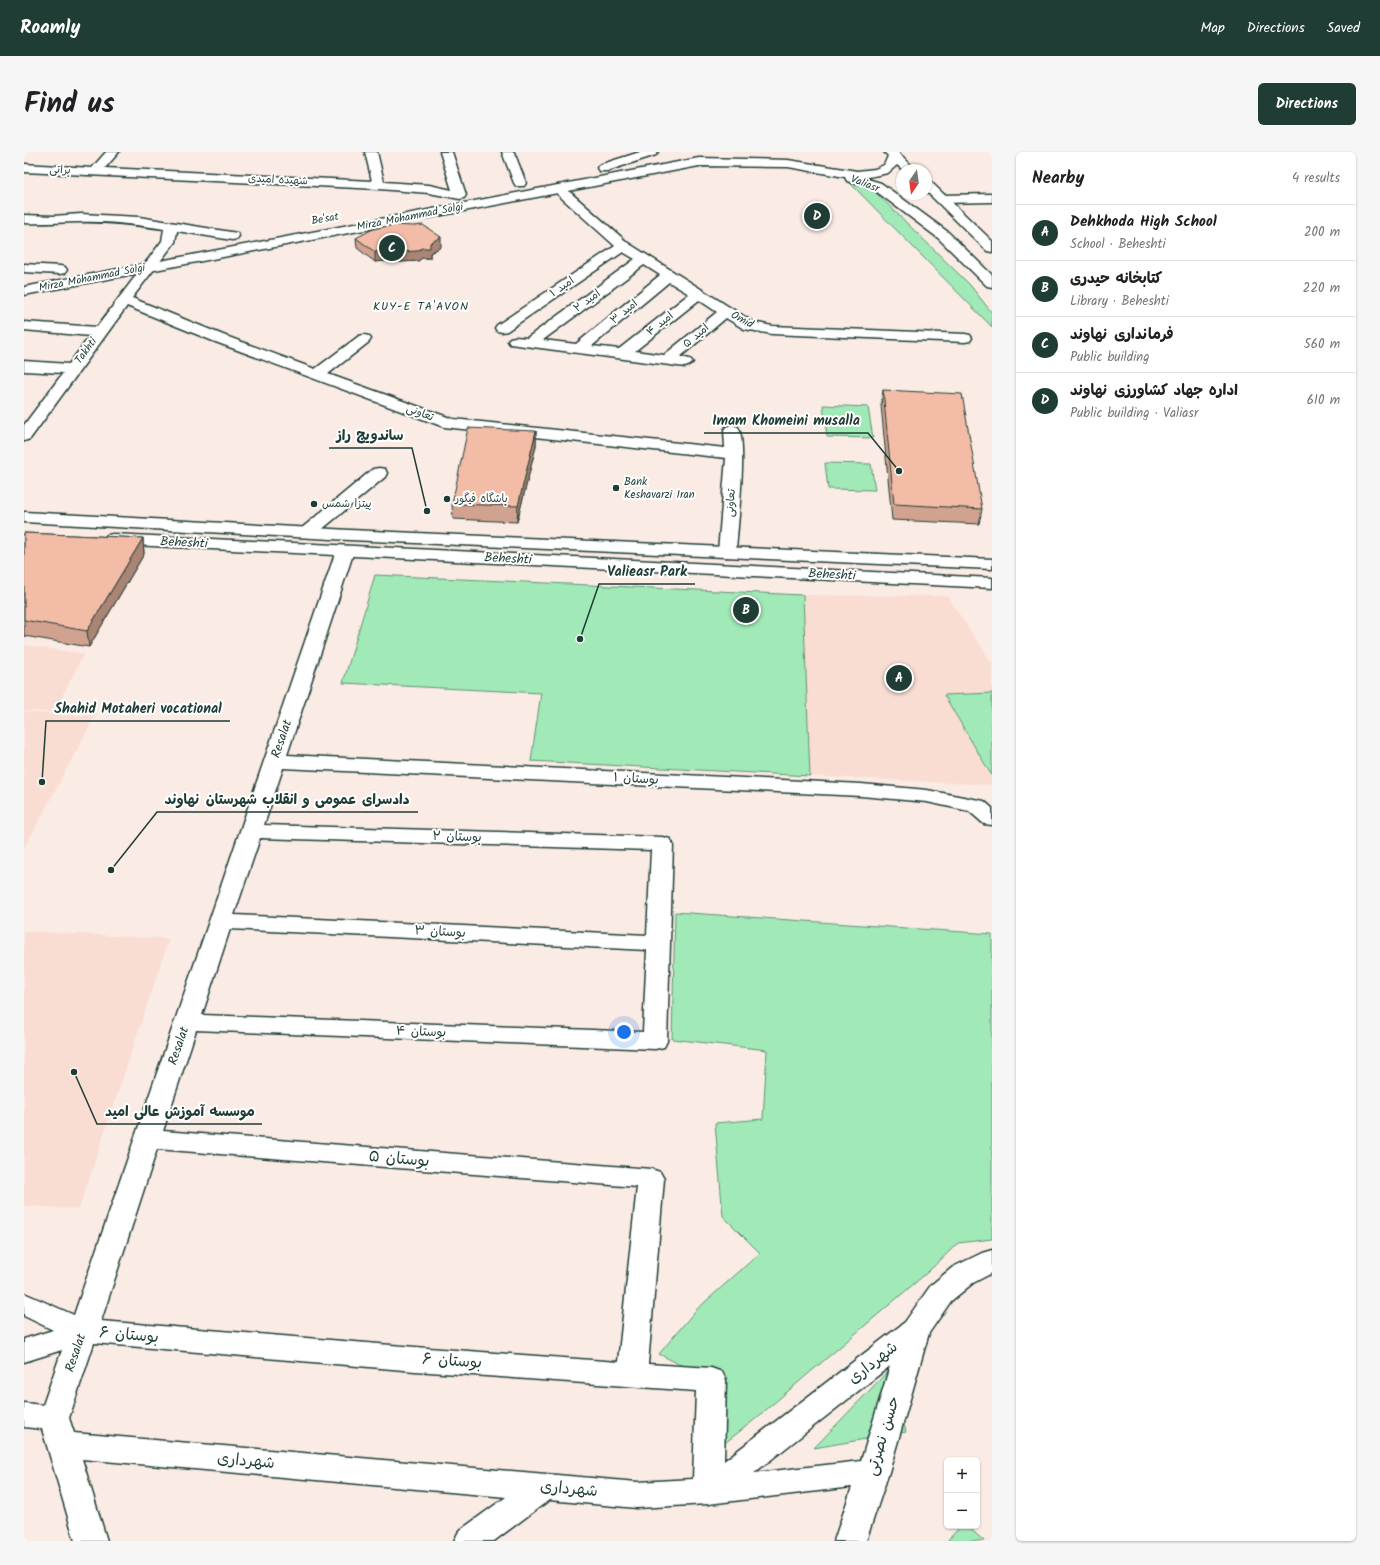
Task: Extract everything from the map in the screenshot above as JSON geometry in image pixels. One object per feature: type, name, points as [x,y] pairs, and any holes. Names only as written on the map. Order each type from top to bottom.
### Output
[{"type":"street","points":[[95,172],[113,152]]},
{"type":"street","points":[[372,152],[379,185]]},
{"type":"street","points":[[446,152],[460,194]]},
{"type":"street","points":[[508,152],[520,183]]},
{"type":"street","points":[[548,178],[608,167],[652,152]]},
{"type":"street","name":"Valiasr","points":[[756,152],[768,157],[877,186],[942,235],[992,283]]},
{"type":"street","points":[[799,165],[860,174],[876,173],[887,169],[892,164],[892,154]]},
{"type":"street","points":[[892,154],[903,164]]},
{"type":"street","name":"Mirza Mohammad Solgi","points":[[24,291],[147,260],[559,189],[699,162],[799,165]]},
{"type":"street","name":"براتی","points":[[24,168],[95,172]]},
{"type":"street","name":"شهیده امیدی","points":[[95,172],[379,185],[429,189],[460,194]]},
{"type":"street","points":[[505,186],[534,181]]},
{"type":"street","name":"Omid","points":[[559,189],[623,246],[749,326],[772,330],[965,338]]},
{"type":"street","points":[[932,190],[992,248]]},
{"type":"street","points":[[421,202],[475,192]]},
{"type":"street","points":[[942,199],[992,198]]},
{"type":"street","points":[[24,211],[57,212],[81,218]]},
{"type":"street","points":[[24,219],[54,220],[81,218],[139,222],[232,236]]},
{"type":"street","points":[[160,250],[169,242],[172,234],[170,226]]},
{"type":"street","points":[[196,243],[248,234]]},
{"type":"street","points":[[160,250],[182,246]]},
{"type":"street","name":"امید ۱","points":[[502,328],[623,246]]},
{"type":"street","name":"Mirza Mohammad Solgi","points":[[147,260],[160,250]]},
{"type":"street","name":"امید ۲","points":[[579,349],[523,342],[644,259]]},
{"type":"street","name":"Takhti","points":[[24,436],[31,415],[73,369],[124,300],[147,260]]},
{"type":"street","name":"Mirza Mohammad Solgi","points":[[24,277],[75,267]]},
{"type":"street","points":[[24,268],[60,270]]},
{"type":"street","name":"امید ۳","points":[[579,349],[669,275]]},
{"type":"street","name":"امید ۴","points":[[622,354],[698,294]]},
{"type":"street","name":"تعاونی","points":[[124,300],[317,375],[450,424],[734,454]]},
{"type":"street","name":"امید ۵","points":[[667,360],[726,311]]},
{"type":"street","points":[[24,326],[100,332]]},
{"type":"street","points":[[317,375],[364,339]]},
{"type":"street","points":[[579,349],[684,362]]},
{"type":"street","points":[[24,366],[73,369]]},
{"type":"street","name":"تعاونی","points":[[727,552],[734,454],[732,430]]},
{"type":"street","points":[[308,532],[379,473]]},
{"type":"street","name":"Beheshti","points":[[24,517],[308,532],[348,543],[992,582]]},
{"type":"street","name":"Beheshti","points":[[94,538],[727,552],[992,564]]},
{"type":"street","name":"Resalat","points":[[58,1432],[83,1331],[348,543]]},
{"type":"street","name":"بوستان ۱","points":[[274,761],[861,790],[927,796],[976,806],[992,819]]},
{"type":"street","name":"بوستان ۲","points":[[251,831],[662,844],[659,943]]},
{"type":"street","name":"بوستان ۳","points":[[221,921],[659,943]]},
{"type":"street","name":"بوستان ۴","points":[[187,1022],[655,1041],[659,943]]},
{"type":"street","name":"بوستان ۵","points":[[147,1139],[651,1178],[632,1374]]},
{"type":"street","name":"شهرداری","points":[[24,1415],[58,1432],[543,1486],[637,1495],[708,1491],[915,1330],[941,1293],[963,1274],[992,1260]]},
{"type":"street","points":[[24,1304],[83,1331]]},
{"type":"street","name":"حسن نصرتی","points":[[850,1541],[915,1330]]},
{"type":"street","points":[[24,1350],[83,1331]]},
{"type":"street","name":"بوستان ۶","points":[[83,1331],[415,1359],[712,1380],[708,1491]]},
{"type":"street","points":[[58,1432],[91,1541]]},
{"type":"street","points":[[708,1491],[872,1472]]},
{"type":"street","points":[[470,1541],[543,1486]]},
{"type":"shaded area","points":[[803,595],[947,596],[992,663],[992,693],[944,696],[992,776],[992,785],[810,776]]},
{"type":"shaded area","points":[[24,645],[84,654],[54,712],[24,711]]},
{"type":"shaded area","points":[[24,712],[95,716],[24,849]]},
{"type":"shaded area","points":[[24,931],[169,939],[79,1209],[24,1206]]},
{"type":"green space","points":[[849,182],[868,185],[970,285],[992,313],[992,327]]},
{"type":"green space","points":[[823,405],[868,407],[873,438],[827,437]]},
{"type":"green space","points":[[825,463],[871,464],[875,490],[828,489]]},
{"type":"green space","points":[[375,575],[803,595],[810,776],[531,761],[541,693],[343,683]]},
{"type":"green space","points":[[992,693],[992,776],[944,695]]},
{"type":"green space","points":[[675,912],[992,934],[992,1239],[958,1243],[929,1271],[753,1421],[703,1460],[720,1385],[659,1354],[696,1310],[760,1253],[723,1216],[715,1123],[763,1119],[767,1050],[672,1039]]},
{"type":"green space","points":[[890,1369],[906,1432],[814,1448]]},
{"type":"green space","points":[[958,1529],[970,1529],[984,1541],[947,1541]]},
{"type":"building","points":[[395,225],[423,225],[441,237],[430,243],[430,248],[422,248],[417,251],[400,252],[392,250],[375,252],[356,238],[377,228]]},
{"type":"building","points":[[883,390],[962,394],[982,509],[894,504]]},
{"type":"building","points":[[468,428],[536,431],[518,506],[452,504]]},
{"type":"building","points":[[24,533],[143,538],[87,631],[24,620]]},
{"type":"place","name":"اداره جهاد کشاورزی نهاوند","points":[[817,216]]},
{"type":"place","name":"فرمانداری نهاوند","points":[[392,248]]},
{"type":"place","name":"Imam Khomeini musalla","points":[[899,471]]},
{"type":"place","name":"Bank Keshavarzi Iran","points":[[616,488]]},
{"type":"place","name":"باشگاه فیگور","points":[[447,499]]},
{"type":"place","name":"پیتزا شمس","points":[[314,504]]},
{"type":"place","name":"ساندویج راز","points":[[427,511]]},
{"type":"place","name":"کتابخانه حیدری","points":[[746,610]]},
{"type":"place","name":"Valieasr Park","points":[[580,639]]},
{"type":"place","name":"Dehkhoda High School","points":[[899,678]]},
{"type":"place","name":"Shahid Motaheri vocational","points":[[42,782]]},
{"type":"place","name":"دادسرای عمومی و انقلاب شهرستان نهاوند","points":[[111,870]]},
{"type":"place","name":"موسسه آموزش عالی امید","points":[[74,1072]]},
{"type":"district","name":"KUY-E TA'AVON","points":[[421,306]]}]
